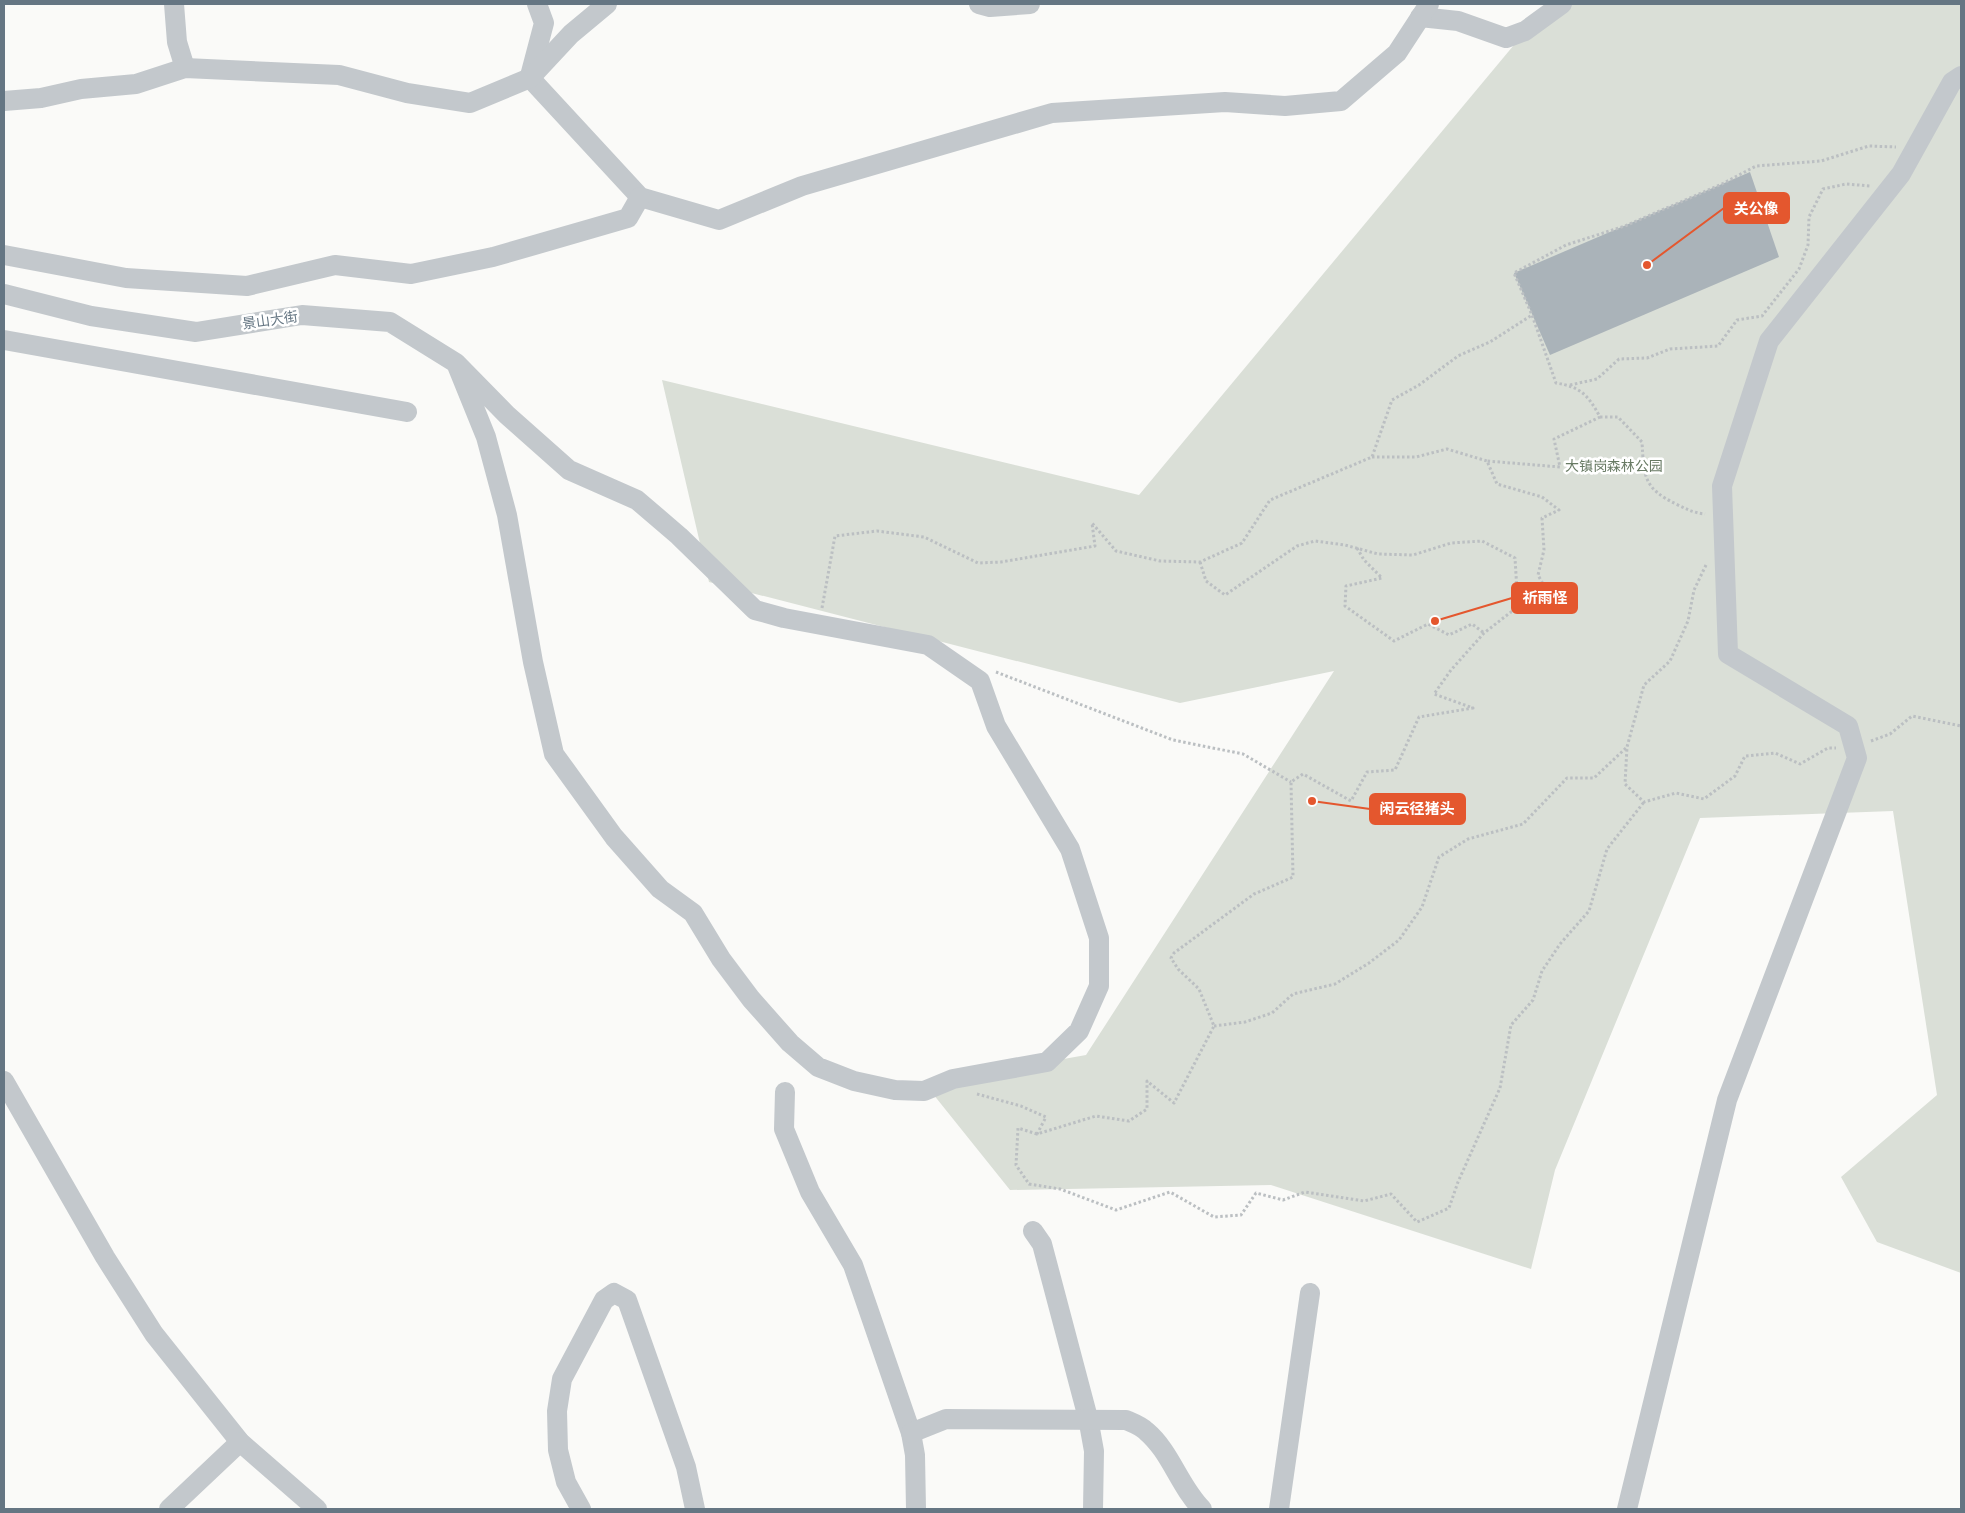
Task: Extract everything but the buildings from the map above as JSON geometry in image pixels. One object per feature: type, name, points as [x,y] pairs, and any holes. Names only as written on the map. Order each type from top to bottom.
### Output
[{"type":"street","points":[[174,4],[177,42],[185,68]]},
{"type":"street","points":[[530,78],[544,23],[537,4]]},
{"type":"street","points":[[4,101],[41,98],[81,88],[136,84],[185,68],[339,75],[407,94],[470,104],[530,78],[572,34],[607,4]]},
{"type":"street","points":[[979,4],[990,7],[1030,4]]},
{"type":"street","points":[[530,78],[640,197],[719,220],[802,186],[1052,113],[1225,102],[1285,106],[1341,101],[1397,53],[1425,11],[1506,38],[1525,31],[1562,4]]},
{"type":"street","points":[[1626,1509],[1727,1100],[1857,758],[1848,726],[1728,654],[1722,486],[1770,341],[1891,187],[1952,82],[1961,76]]},
{"type":"street","points":[[4,255],[126,278],[246,286],[335,265],[411,274],[493,257],[628,218],[640,197]]},
{"type":"street","name":"景山大街","points":[[4,294],[91,316],[196,332],[302,315],[390,322],[456,363],[507,415],[568,470],[636,500],[679,536],[755,610],[784,618],[928,644],[980,681],[996,726],[1070,849],[1098,938],[1099,986],[1079,1031],[1046,1062],[953,1079],[924,1091],[894,1090],[854,1081],[818,1067],[790,1043],[751,999],[721,959],[693,913],[660,889],[614,837],[554,754],[533,662],[507,515],[486,436],[456,363]]},
{"type":"street","points":[[4,340],[406,412]]},
{"type":"street","points":[[4,1081],[105,1257],[154,1334],[240,1442],[317,1509]]},
{"type":"street","points":[[784,1092],[784,1129],[810,1192],[853,1265],[911,1433],[915,1455],[916,1509]]},
{"type":"street","points":[[1034,1231],[1042,1244],[1088,1418],[1094,1451],[1093,1509]]},
{"type":"street","points":[[581,1509],[566,1482],[558,1450],[557,1411],[562,1379],[604,1300],[614,1293],[627,1300],[686,1467],[695,1509]]},
{"type":"street","points":[[1279,1509],[1310,1293]]},
{"type":"street","points":[[911,1433],[946,1419],[1088,1418],[1126,1420],[1145,1429],[1159,1443],[1190,1497],[1202,1509]]},
{"type":"street","points":[[169,1509],[240,1442]]},
{"type":"path","points":[[1600,417],[1588,396],[1569,386],[1556,383],[1532,315],[1514,273],[1566,245],[1624,226],[1722,184],[1756,166],[1821,161],[1869,146],[1917,145]]},
{"type":"path","points":[[1569,386],[1597,379],[1619,359],[1648,358],[1670,349],[1718,346],[1737,320],[1762,316],[1799,269],[1808,245],[1809,217],[1823,189],[1846,184],[1891,187]]},
{"type":"path","points":[[1372,457],[1392,400],[1419,384],[1458,356],[1490,342],[1532,315]]},
{"type":"path","points":[[822,595],[835,536],[877,531],[924,536],[978,564],[1001,562],[1095,546],[1092,523],[1116,550],[1160,561],[1200,562],[1242,543],[1270,500],[1372,457],[1416,457],[1447,449],[1487,461],[1560,467],[1554,439],[1600,417],[1618,417],[1642,442],[1644,471],[1656,494],[1694,513],[1723,515]]},
{"type":"path","points":[[1291,782],[1303,774],[1351,801],[1367,772],[1395,770],[1419,717],[1473,708],[1434,694],[1451,670],[1484,633],[1511,612],[1536,611],[1552,600],[1538,575],[1544,550],[1542,518],[1559,510],[1542,498],[1497,484],[1487,461]]},
{"type":"path","points":[[1200,562],[1206,581],[1225,595],[1297,546],[1315,541],[1357,548],[1378,554],[1413,555],[1451,542],[1482,542],[1515,558],[1517,591],[1536,611]]},
{"type":"path","points":[[1357,548],[1364,560],[1382,578],[1346,586],[1345,606],[1394,641],[1428,624],[1449,635],[1472,624],[1484,633]]},
{"type":"path","points":[[1644,802],[1625,784],[1627,747],[1644,685],[1670,661],[1688,621],[1694,590],[1707,564]]},
{"type":"path","points":[[988,669],[1173,740],[1243,754],[1291,782]]},
{"type":"path","points":[[1214,1026],[1174,1103],[1146,1081],[1147,1110],[1129,1121],[1096,1116],[1037,1134],[1018,1128],[1016,1165],[1029,1184],[1060,1189],[1116,1210],[1170,1192],[1214,1217],[1241,1216],[1256,1193],[1283,1200],[1305,1192],[1364,1201],[1391,1194],[1417,1222],[1449,1208],[1458,1182],[1500,1088],[1511,1025],[1533,1000],[1542,971],[1560,944],[1589,911],[1607,849],[1644,802],[1676,793],[1704,799],[1735,776],[1745,756],[1775,753],[1800,764],[1828,748],[1854,748],[1890,734],[1912,716],[1961,726]]},
{"type":"path","points":[[1214,1026],[1245,1022],[1272,1013],[1293,994],[1335,984],[1369,963],[1399,940],[1422,907],[1440,858],[1468,839],[1523,824],[1568,778],[1594,778],[1627,747]]},
{"type":"path","points":[[1214,1026],[1199,990],[1178,969],[1171,958],[1180,949],[1254,894],[1293,877],[1291,782]]},
{"type":"path","points":[[953,1079],[977,1094],[1021,1106],[1046,1117],[1037,1134]]},
{"type":"green space","name":"大镇岗森林公园","points":[[1548,4],[1961,4],[1961,1273],[1877,1242],[1841,1177],[1937,1095],[1893,811],[1700,818],[1555,1170],[1531,1269],[1271,1185],[1010,1190],[925,1084],[1086,1055],[1334,671],[1180,703],[709,582],[662,380],[1139,495]]},
{"type":"place","name":"关公像","points":[[1647,265]]},
{"type":"place","name":"祈雨怪","points":[[1435,621]]},
{"type":"place","name":"闲云径猪头","points":[[1312,801]]}]
